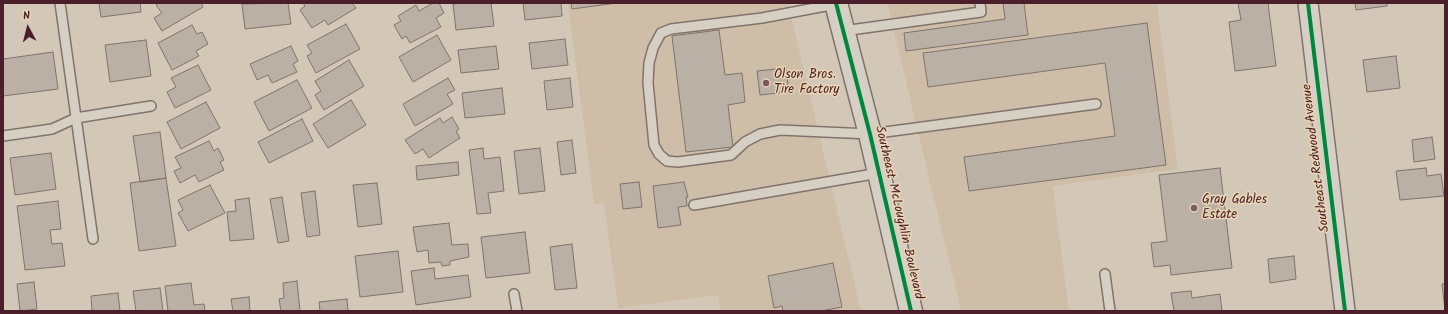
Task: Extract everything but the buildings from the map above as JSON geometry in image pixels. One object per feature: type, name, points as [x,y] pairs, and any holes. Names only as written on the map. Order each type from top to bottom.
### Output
[{"type":"main road","name":"Southeast McLoughlin Boulevard","points":[[836,4],[870,134],[911,311]]},
{"type":"street","name":"Southeast Redwood Avenue","points":[[1308,3],[1345,311]]},
{"type":"lane","points":[[60,3],[93,239]]},
{"type":"lane","points":[[843,30],[981,12],[980,3]]},
{"type":"lane","points":[[836,4],[762,18],[671,29],[661,33],[655,41],[649,63],[648,83],[654,146],[659,154],[667,161],[678,162],[731,155],[746,142],[760,134],[780,130],[870,134],[1096,104]]},
{"type":"lane","points":[[3,136],[52,129],[76,118],[151,106]]},
{"type":"lane","points":[[694,205],[879,173]]},
{"type":"lane","points":[[1105,274],[1110,311]]},
{"type":"lane","points":[[514,294],[517,311]]},
{"type":"shaded area","points":[[568,3],[788,3],[861,311],[721,311],[718,295],[618,308],[604,203],[594,204]]},
{"type":"shaded area","points":[[887,3],[1157,3],[1178,169],[1053,186],[1069,311],[961,311]]},
{"type":"cycle path","points":[[836,3],[870,134],[911,311]]},
{"type":"cycle path","points":[[1308,3],[1345,311]]},
{"type":"place","name":"Olson Bros. Tire Factory","points":[[766,83]]},
{"type":"place","name":"Gray Gables Estate","points":[[1194,208]]}]
